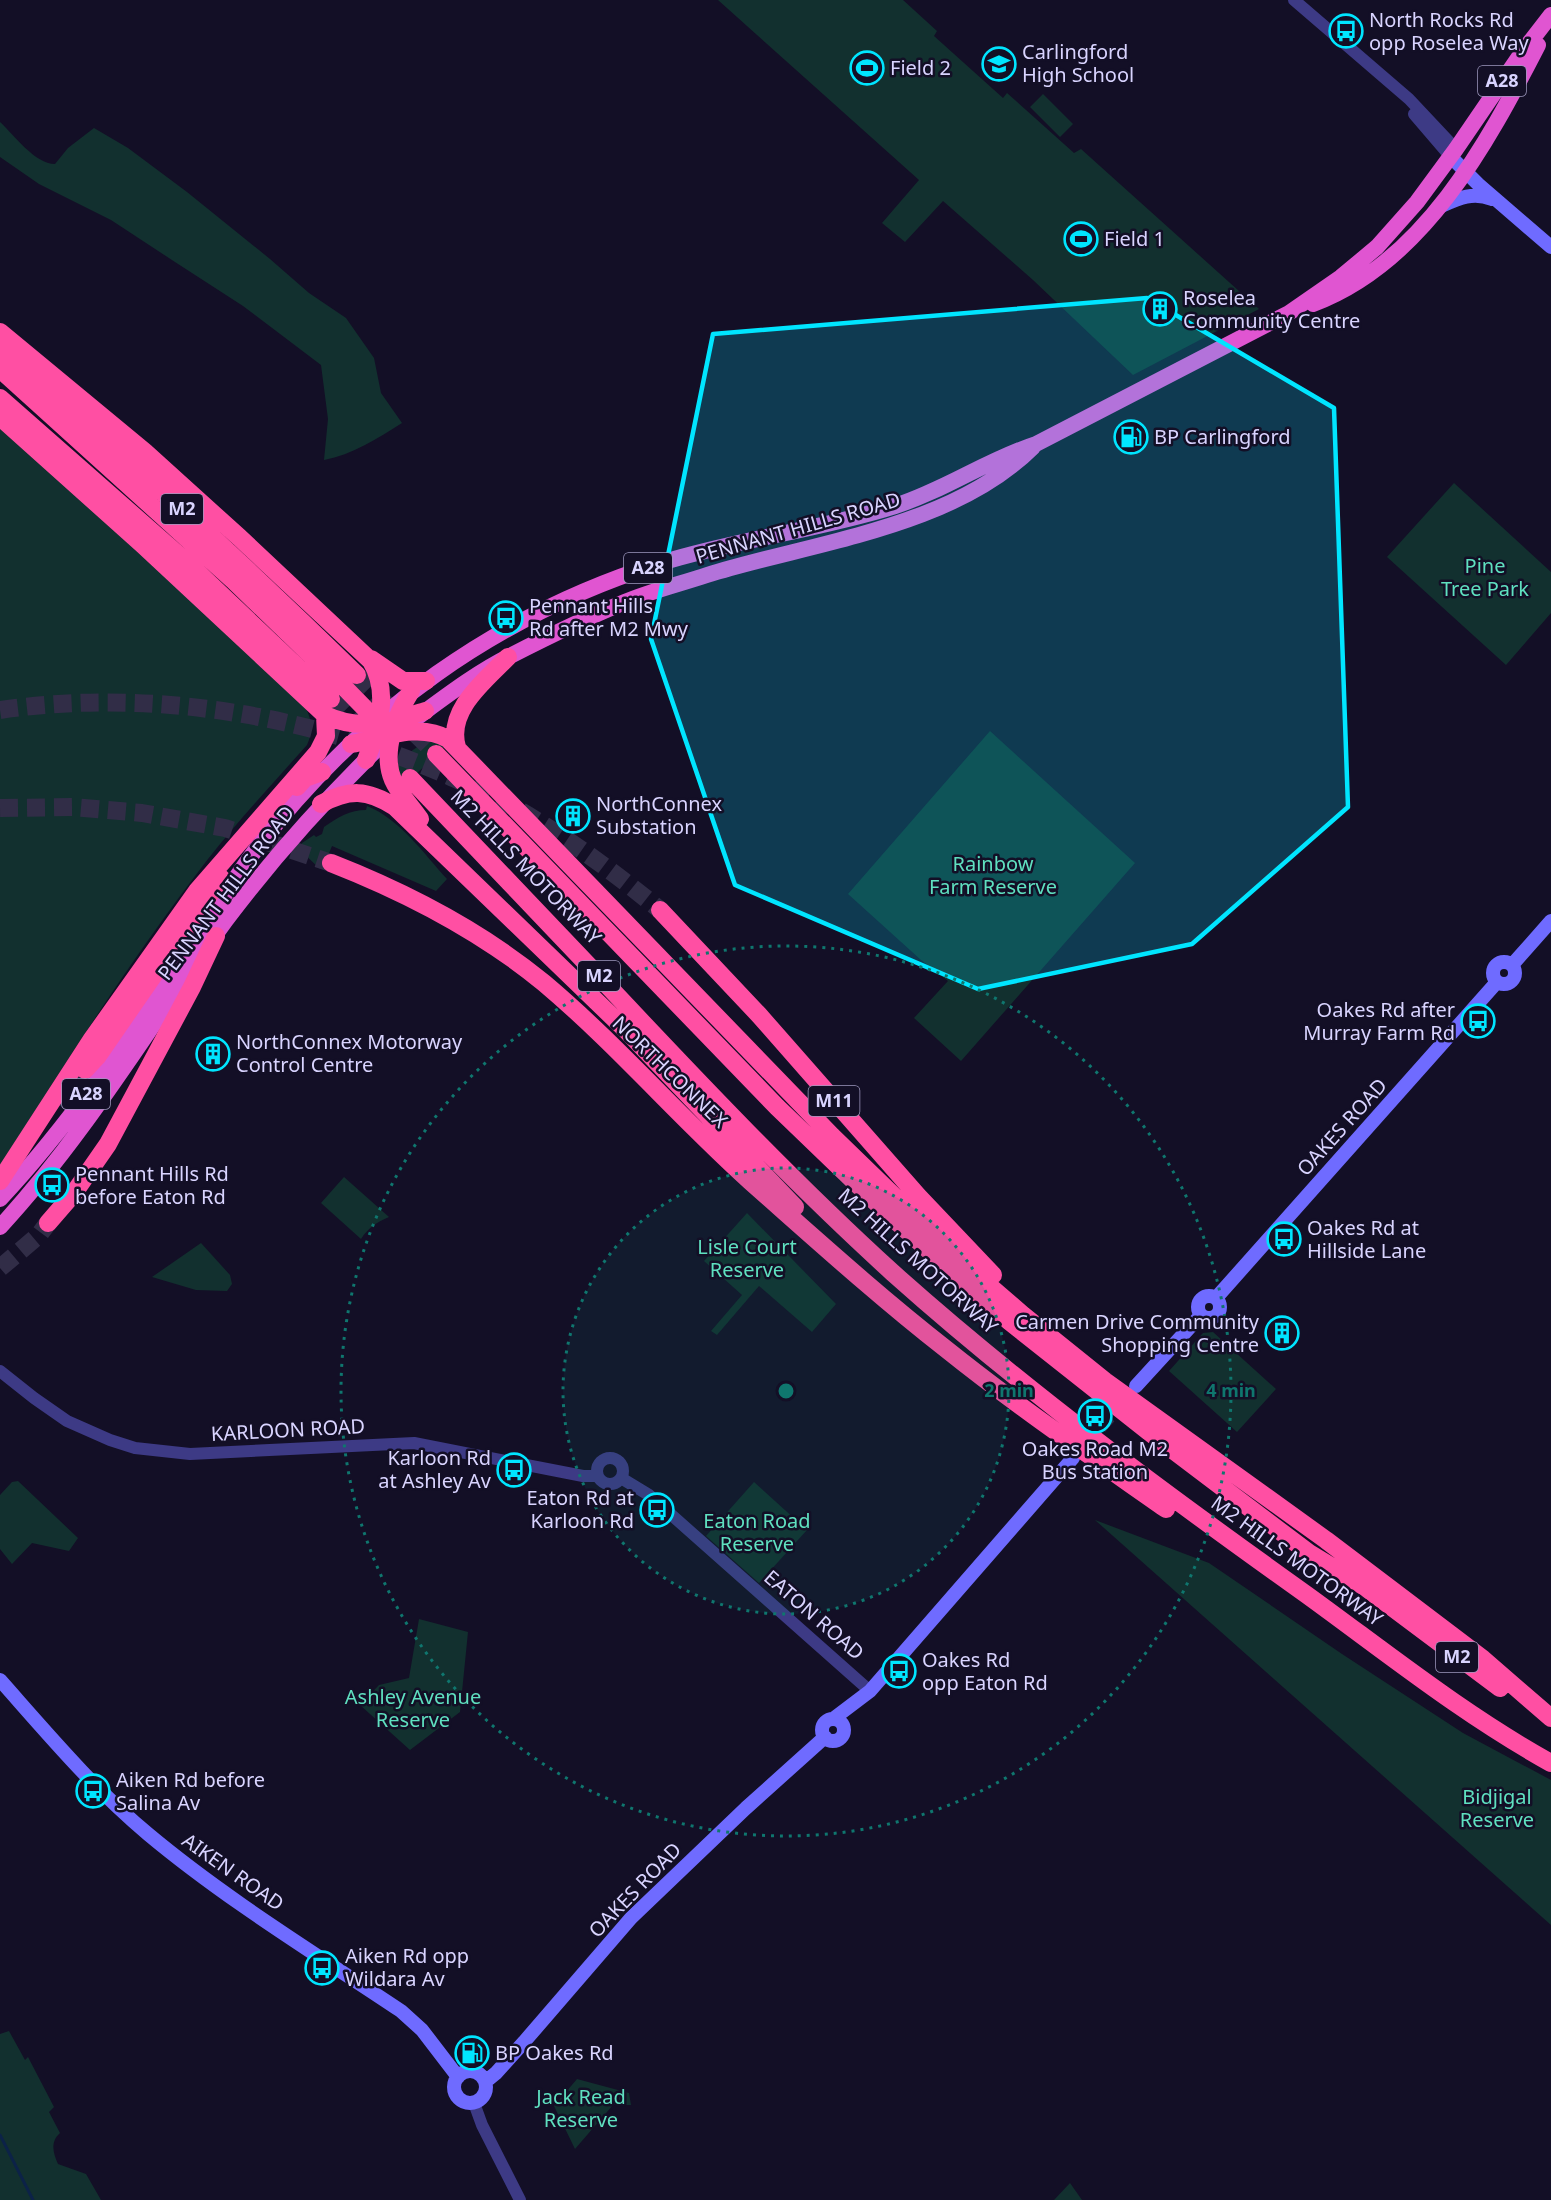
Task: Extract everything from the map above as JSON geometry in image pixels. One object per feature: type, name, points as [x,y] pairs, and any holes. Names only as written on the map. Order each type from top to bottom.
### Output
[{"type":"highway","name":"PENNANT HILLS ROAD","points":[[1289,313],[1341,277],[1377,247],[1417,202],[1523,51],[1551,17]]},
{"type":"highway","name":"PENNANT HILLS ROAD","points":[[418,686],[470,651],[533,615],[614,580],[670,561],[873,512],[931,493],[1010,452],[1036,444],[1289,313],[1336,295],[1378,268],[1424,225],[1439,207],[1468,169],[1551,17]]},
{"type":"highway","name":"M2","points":[[0,332],[145,452],[273,568],[360,652]]},
{"type":"highway","name":"M2","points":[[0,351],[169,497],[357,675]]},
{"type":"highway","points":[[0,369],[233,580],[381,726]]},
{"type":"highway","points":[[0,380],[89,450]]},
{"type":"highway","name":"M2","points":[[0,398],[191,566],[340,722],[427,731],[443,736],[457,747],[865,1169],[965,1265],[1106,1381]]},
{"type":"highway","name":"M2","points":[[0,417],[328,707]]},
{"type":"highway","name":"PENNANT HILLS ROAD","points":[[426,711],[508,657],[626,602],[718,572],[906,520],[941,507],[968,494],[1016,464],[1036,444]]},
{"type":"highway","points":[[931,493],[947,493],[958,489],[968,494]]},
{"type":"highway","points":[[360,652],[403,681],[418,686]]},
{"type":"highway","points":[[360,652],[371,661],[380,680],[381,726],[366,760]]},
{"type":"highway","points":[[457,747],[456,732],[467,700],[508,657]]},
{"type":"highway","name":"M2","points":[[351,744],[381,726],[418,686]]},
{"type":"highway","points":[[230,866],[287,797],[314,769],[326,736],[328,707]]},
{"type":"highway","name":"M2","points":[[381,726],[426,711]]},
{"type":"highway","name":"M2","points":[[381,726],[394,783],[448,857],[626,1030],[895,1308],[1057,1433],[1400,1674],[1439,1691]]},
{"type":"highway","name":"PENNANT HILLS ROAD","points":[[0,1199],[64,1124],[103,1072],[314,769],[351,744]]},
{"type":"highway","name":"M2 HILLS MOTORWAY","points":[[436,754],[777,1107],[886,1212],[1010,1322],[1121,1411],[1309,1553],[1365,1587],[1551,1724]]},
{"type":"highway","name":"PENNANT HILLS ROAD","points":[[0,1227],[45,1177],[78,1134],[216,936],[286,843],[321,804],[366,760]]},
{"type":"highway","points":[[0,1181],[92,1040],[197,891],[255,823],[314,769]]},
{"type":"highway","name":"M2 HILLS MOTORWAY","points":[[410,778],[735,1119],[838,1221],[909,1286],[1031,1390],[1117,1458],[1482,1722],[1551,1763]]},
{"type":"highway","points":[[321,804],[349,792],[385,800],[405,815],[448,857]]},
{"type":"highway","points":[[85,1070],[97,1057],[230,866],[255,823]]},
{"type":"highway","name":"NORTHCONNEX","points":[[331,863],[416,901],[457,924],[542,982],[756,1186],[895,1308]]},
{"type":"highway","name":"M11","points":[[660,910],[759,1015],[910,1187],[994,1276],[1045,1327],[1106,1381]]},
{"type":"highway","points":[[48,1223],[74,1193],[108,1144],[192,987],[216,936]]},
{"type":"highway","name":"M2 HILLS MOTORWAY","points":[[1106,1381],[1335,1547],[1483,1659],[1551,1718]]},
{"type":"main road","points":[[1453,153],[1499,202],[1551,247]]},
{"type":"main road","points":[[1468,169],[1551,236]]},
{"type":"main road","points":[[1439,207],[1470,195],[1482,195],[1499,202]]},
{"type":"main road","name":"OAKES ROAD","points":[[1136,1386],[1201,1315],[1197,1306],[1201,1298],[1208,1295],[1216,1298],[1497,982],[1507,984],[1513,981],[1516,974],[1512,965],[1551,921]]},
{"type":"main road","points":[[866,1694],[1073,1458]]},
{"type":"main road","name":"AIKEN ROAD","points":[[0,1680],[95,1784],[146,1833],[198,1874],[401,2011],[422,2030],[458,2077]]},
{"type":"main road","name":"OAKES ROAD","points":[[485,2082],[524,2042],[638,1910],[825,1737],[823,1727],[827,1721],[838,1724],[856,1700],[866,1694]]},
{"type":"main road","points":[[471,2072],[481,2076],[485,2082],[483,2096],[474,2103],[467,2103],[458,2097],[454,2087],[458,2077],[471,2072]]},
{"type":"street","points":[[1294,0],[1384,80],[1409,99],[1453,153]]},
{"type":"street","name":"KARLOON ROAD","points":[[0,1371],[42,1405],[68,1421],[110,1440],[135,1448],[190,1454],[414,1443],[582,1476],[597,1476]]},
{"type":"street","points":[[612,1458],[622,1465],[621,1478],[611,1485],[603,1483],[597,1476],[596,1468],[600,1461],[612,1458]]},
{"type":"street","name":"EATON ROAD","points":[[621,1478],[649,1495],[866,1694]]},
{"type":"street","points":[[474,2103],[482,2125],[520,2200]]},
{"type":"highlighted area","points":[[1147,298],[1334,408],[1348,807],[1192,944],[978,989],[735,885],[651,639],[713,334]]},
{"type":"green space","points":[[718,0],[903,0],[937,31],[934,36],[1003,98],[1007,93],[1074,153],[1081,149],[1259,309],[1133,375],[1033,280],[943,201],[905,242],[882,223],[919,180]]},
{"type":"green space","points":[[1043,94],[1073,124],[1060,137],[1030,107]]},
{"type":"green space","points":[[0,122],[32,154],[47,163],[55,164],[68,148],[94,128],[128,148],[187,192],[309,293],[346,318],[374,358],[381,393],[402,423],[355,450],[324,460],[328,419],[321,365],[243,306],[111,220],[39,184],[0,157]]},
{"type":"green space","points":[[0,426],[301,700],[309,717],[311,733],[307,745],[220,844],[180,896],[100,1010],[0,1166]]},
{"type":"green space","name":"Pine Tree Park","points":[[1454,483],[1551,572],[1551,613],[1506,665],[1387,557]]},
{"type":"green space","name":"Rainbow Farm Reserve","points":[[990,731],[1135,863],[961,1061],[914,1018],[948,981],[921,960],[848,894]]},
{"type":"green space","points":[[423,739],[445,746],[402,788],[396,762],[420,745]]},
{"type":"green space","points":[[367,806],[401,828],[447,879],[436,891],[332,846],[320,869],[299,849],[302,843],[314,835],[316,837],[322,834],[324,827],[334,820],[349,813],[366,810]]},
{"type":"green space","points":[[344,1177],[389,1217],[373,1226],[361,1239],[321,1203]]},
{"type":"green space","name":"Lisle Court Reserve","points":[[747,1213],[836,1304],[812,1332],[759,1286],[717,1335],[711,1331],[742,1295],[704,1261]]},
{"type":"green space","points":[[201,1243],[230,1275],[232,1284],[227,1291],[196,1290],[152,1277]]},
{"type":"green space","points":[[1213,1332],[1276,1389],[1237,1432],[1169,1371],[1203,1333]]},
{"type":"green space","points":[[18,1481],[78,1538],[69,1551],[32,1543],[12,1564],[0,1549],[0,1495],[12,1482]]},
{"type":"green space","name":"Eaton Road Reserve","points":[[754,1482],[807,1530],[759,1583],[706,1536]]},
{"type":"green space","name":"Bidjigal Reserve","points":[[1095,1520],[1209,1563],[1463,1733],[1551,1780],[1551,1925]]},
{"type":"green space","name":"Ashley Avenue Reserve","points":[[419,1619],[468,1632],[460,1712],[410,1750],[360,1705],[379,1685],[409,1678]]},
{"type":"green space","points":[[9,2031],[25,2060],[28,2057],[54,2107],[49,2112],[60,2133],[53,2148],[58,2164],[86,2174],[101,2200],[0,2200],[0,2034]]},
{"type":"green space","name":"Jack Read Reserve","points":[[577,2079],[629,2093],[631,2105],[613,2105],[575,2149],[554,2106]]},
{"type":"green space","points":[[1070,2183],[1082,2200],[1054,2200]]},
{"type":"waterway","points":[[0,2135],[33,2200]]},
{"type":"tunnel","points":[[357,675],[436,754]]},
{"type":"tunnel","points":[[331,699],[362,730]]},
{"type":"tunnel","points":[[0,710],[57,704],[115,702],[172,705],[229,712],[341,737],[396,755],[495,797],[580,849],[660,910]]},
{"type":"tunnel","points":[[0,808],[73,807],[142,813],[225,828],[331,863]]},
{"type":"tunnel","points":[[58,1104],[85,1070]]},
{"type":"tunnel","points":[[0,1268],[39,1235],[48,1223]]},
{"type":"tunnel","points":[[1086,1443],[1123,1401]]},
{"type":"place","name":"North Rocks Rd opp Roselea Way","points":[[1346,31]]},
{"type":"place","name":"Carlingford High School","points":[[999,64]]},
{"type":"place","name":"Field 2","points":[[867,68]]},
{"type":"place","name":"Field 1","points":[[1081,239]]},
{"type":"place","name":"Roselea Community Centre","points":[[1160,309]]},
{"type":"place","name":"BP Carlingford","points":[[1131,437]]},
{"type":"place","name":"Pennant Hills Rd after M2 Mwy","points":[[506,618]]},
{"type":"place","name":"NorthConnex Substation","points":[[573,816]]},
{"type":"place","name":"Oakes Rd after Murray Farm Rd","points":[[1478,1021]]},
{"type":"place","name":"NorthConnex Motorway Control Centre","points":[[213,1054]]},
{"type":"place","name":"Pennant Hills Rd before Eaton Rd","points":[[52,1185]]},
{"type":"place","name":"Oakes Rd at Hillside Lane","points":[[1284,1239]]},
{"type":"place","name":"Carmen Drive Community Shopping Centre","points":[[1282,1333]]},
{"type":"place","name":"Oakes Road M2 Bus Station","points":[[1095,1416]]},
{"type":"place","name":"Karloon Rd at Ashley Av","points":[[514,1470]]},
{"type":"place","name":"Eaton Rd at Karloon Rd","points":[[657,1510]]},
{"type":"place","name":"Oakes Rd opp Eaton Rd","points":[[899,1671]]},
{"type":"place","name":"Aiken Rd before Salina Av","points":[[93,1791]]},
{"type":"place","name":"Aiken Rd opp Wildara Av","points":[[322,1968]]},
{"type":"place","name":"BP Oakes Rd","points":[[472,2053]]}]
